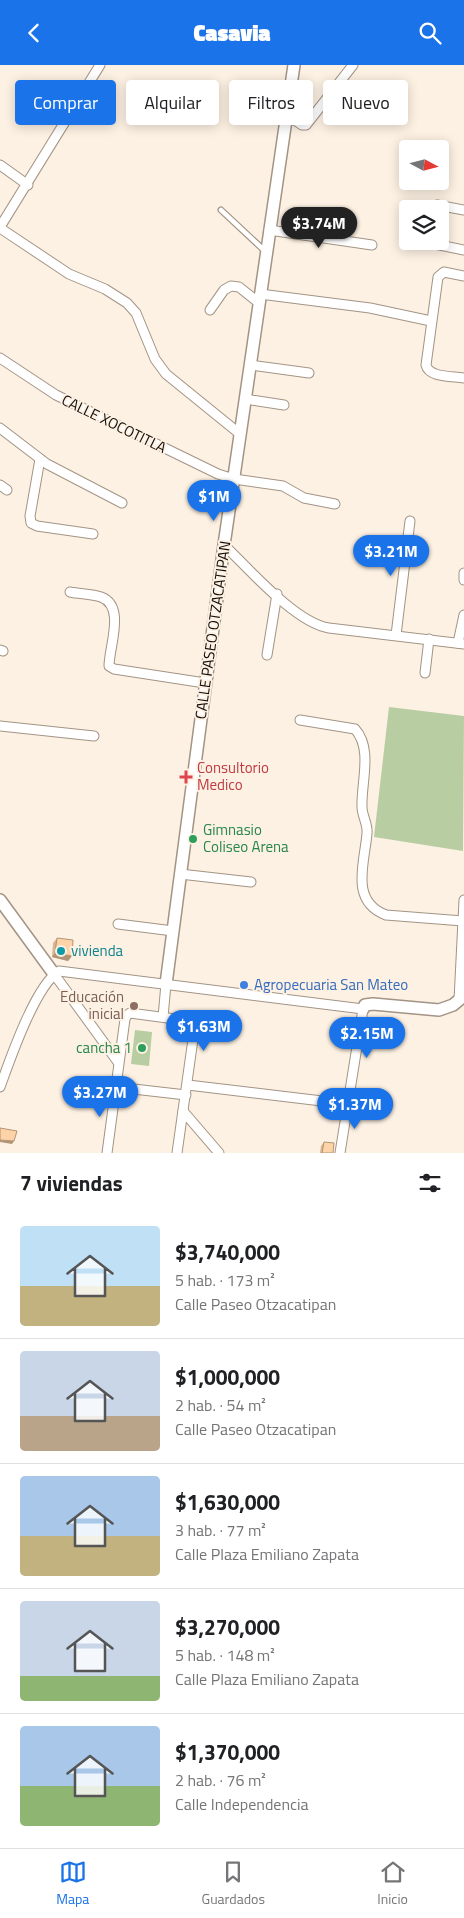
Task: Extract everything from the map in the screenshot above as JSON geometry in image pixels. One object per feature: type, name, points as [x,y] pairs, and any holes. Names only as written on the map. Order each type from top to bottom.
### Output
[{"type":"main road","name":"CALLE PASEO OTZACATIPAN","points":[[292,80],[294,65]]},
{"type":"main road","name":"CALLE PASEO OTZACATIPAN","points":[[166,984],[224,545],[285,125]]},
{"type":"main road","points":[[0,899],[54,974]]},
{"type":"main road","points":[[362,1009],[365,1005],[373,1004],[439,1010],[462,998]]},
{"type":"street","points":[[100,65],[0,228],[69,274],[105,289],[127,303],[136,313],[156,359],[166,374],[240,434]]},
{"type":"street","points":[[313,116],[353,65]]},
{"type":"street","points":[[0,165],[28,185]]},
{"type":"street","points":[[449,208],[464,211]]},
{"type":"street","points":[[269,230],[372,245]]},
{"type":"street","points":[[449,247],[464,250]]},
{"type":"street","points":[[464,276],[444,272],[439,274],[431,321],[427,369],[432,373],[464,378]]},
{"type":"street","points":[[210,310],[224,290],[231,286],[239,287],[260,298],[370,307],[431,321]]},
{"type":"street","name":"CALLE XOCOTITLA","points":[[0,358],[40,385],[78,406],[218,474],[234,479],[283,485],[304,498],[334,504]]},
{"type":"street","points":[[250,365],[309,373]]},
{"type":"street","points":[[245,399],[284,405]]},
{"type":"street","points":[[0,428],[40,459],[122,503]]},
{"type":"street","points":[[40,459],[30,515],[31,523],[37,526],[93,535]]},
{"type":"street","points":[[396,635],[410,521]]},
{"type":"street","points":[[224,545],[305,619],[320,627],[461,643],[464,615]]},
{"type":"street","points":[[464,573],[464,580]]},
{"type":"street","points":[[70,592],[102,597],[112,607],[114,619],[109,666],[114,669],[205,683]]},
{"type":"street","points":[[267,655],[277,594]]},
{"type":"street","points":[[424,673],[429,639]]},
{"type":"street","points":[[300,720],[355,729],[364,741],[362,809],[368,827],[361,877],[363,893],[367,901],[379,912],[386,915],[463,921]]},
{"type":"street","points":[[0,726],[94,737]]},
{"type":"street","points":[[180,874],[251,882]]},
{"type":"street","points":[[462,998],[464,900]]},
{"type":"street","points":[[118,924],[173,931]]},
{"type":"street","points":[[0,1087],[39,996],[54,974],[64,970],[362,1009],[340,1153]]},
{"type":"street","points":[[54,974],[118,1062]]},
{"type":"street","name":"CALLE PASEO OTZACATIPAN","points":[[163,1017],[166,984]]},
{"type":"street","points":[[107,1153],[118,1062],[126,1015],[130,1013],[190,1021],[195,1025],[177,1153]]},
{"type":"street","points":[[188,1085],[347,1104]]},
{"type":"street","points":[[116,1087],[186,1095]]},
{"type":"street","points":[[183,1111],[219,1153]]},
{"type":"lane","points":[[222,210],[266,252]]},
{"type":"green space","points":[[389,707],[464,716],[463,851],[374,837]]},
{"type":"green space","name":"cancha 1","points":[[135,1030],[152,1032],[149,1066],[131,1064]]},
{"type":"building","points":[[57,938],[73,940],[72,956],[55,953]]},
{"type":"building","points":[[0,1128],[17,1131],[14,1141],[0,1140]]},
{"type":"building","points":[[324,1142],[334,1143],[333,1153],[322,1153]]},
{"type":"place","name":"Consultorio Medico","points":[[186,777]]},
{"type":"place","name":"Gimnasio Coliseo Arena","points":[[193,839]]},
{"type":"place","name":"vivienda","points":[[61,951]]},
{"type":"place","name":"Agropecuaria San Mateo","points":[[244,985]]},
{"type":"place","name":"Educación inicial","points":[[134,1006]]},
{"type":"place","name":"cancha 1","points":[[142,1048]]}]
